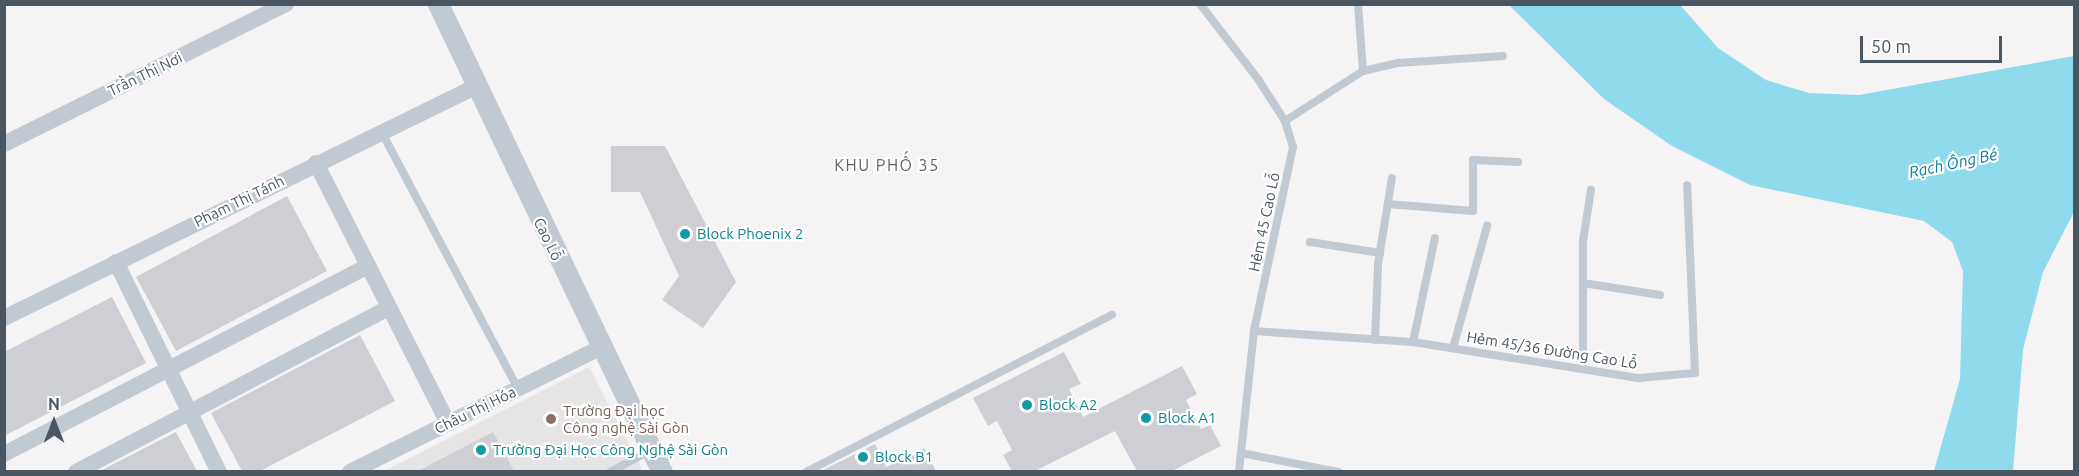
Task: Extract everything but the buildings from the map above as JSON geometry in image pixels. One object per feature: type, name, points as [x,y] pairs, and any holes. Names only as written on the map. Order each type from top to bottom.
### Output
[{"type":"street","name":"Trần Thị Nơi","points":[[4,144],[286,4]]},
{"type":"street","name":"Cao Lỗ","points":[[439,5],[475,87],[600,348],[662,471]]},
{"type":"street","name":"Phạm Thị Tánh","points":[[4,318],[381,131],[475,87]]},
{"type":"street","points":[[316,163],[448,423]]},
{"type":"street","points":[[116,262],[219,471]]},
{"type":"street","points":[[4,454],[368,266]]},
{"type":"street","points":[[75,471],[389,308]]},
{"type":"street","name":"Châu Thị Hóa","points":[[350,471],[600,348]]},
{"type":"lane","name":"Hẻm 45 Cao Lỗ","points":[[1200,4],[1285,122],[1293,147],[1254,331],[1239,471]]},
{"type":"lane","points":[[1358,4],[1363,71]]},
{"type":"lane","points":[[1285,122],[1363,71],[1398,63],[1503,56]]},
{"type":"lane","points":[[381,131],[518,389]]},
{"type":"lane","points":[[1388,204],[1473,211],[1473,160],[1518,162]]},
{"type":"lane","points":[[1375,339],[1380,253],[1392,178]]},
{"type":"lane","name":"Hẻm 45/36 Đường Cao Lỗ","points":[[1254,331],[1413,342],[1639,378],[1695,373],[1687,185]]},
{"type":"lane","points":[[1584,369],[1583,241],[1591,190]]},
{"type":"lane","points":[[1453,348],[1487,226]]},
{"type":"lane","points":[[1413,342],[1435,238]]},
{"type":"lane","points":[[1310,242],[1380,253]]},
{"type":"lane","points":[[1583,284],[1660,295]]},
{"type":"lane","points":[[806,471],[1112,315]]},
{"type":"lane","points":[[610,471],[651,450]]},
{"type":"lane","points":[[1241,453],[1339,471]]},
{"type":"shaded area","name":"Trường Đại học Công nghệ Sài Gòn","points":[[589,367],[643,471],[382,472]]},
{"type":"water","name":"Rạch Ông Bé","points":[[1509,5],[1680,5],[1718,48],[1766,80],[1809,93],[1859,95],[2074,56],[2074,212],[2043,272],[2023,350],[2013,471],[1934,471],[1960,379],[1963,271],[1952,242],[1924,221],[1750,185],[1672,146],[1604,99]]},
{"type":"place","name":"Block Phoenix 2","points":[[685,234]]},
{"type":"place","name":"Block A2","points":[[1027,405]]},
{"type":"place","name":"Block A1","points":[[1146,418]]},
{"type":"place","name":"Trường Đại học Công nghệ Sài Gòn","points":[[551,419]]},
{"type":"place","name":"Trường Đại Học Công Nghệ Sài Gòn","points":[[481,450]]},
{"type":"place","name":"Block B1","points":[[863,457]]},
{"type":"district","name":"KHU PHỐ 35","points":[[887,165]]}]
